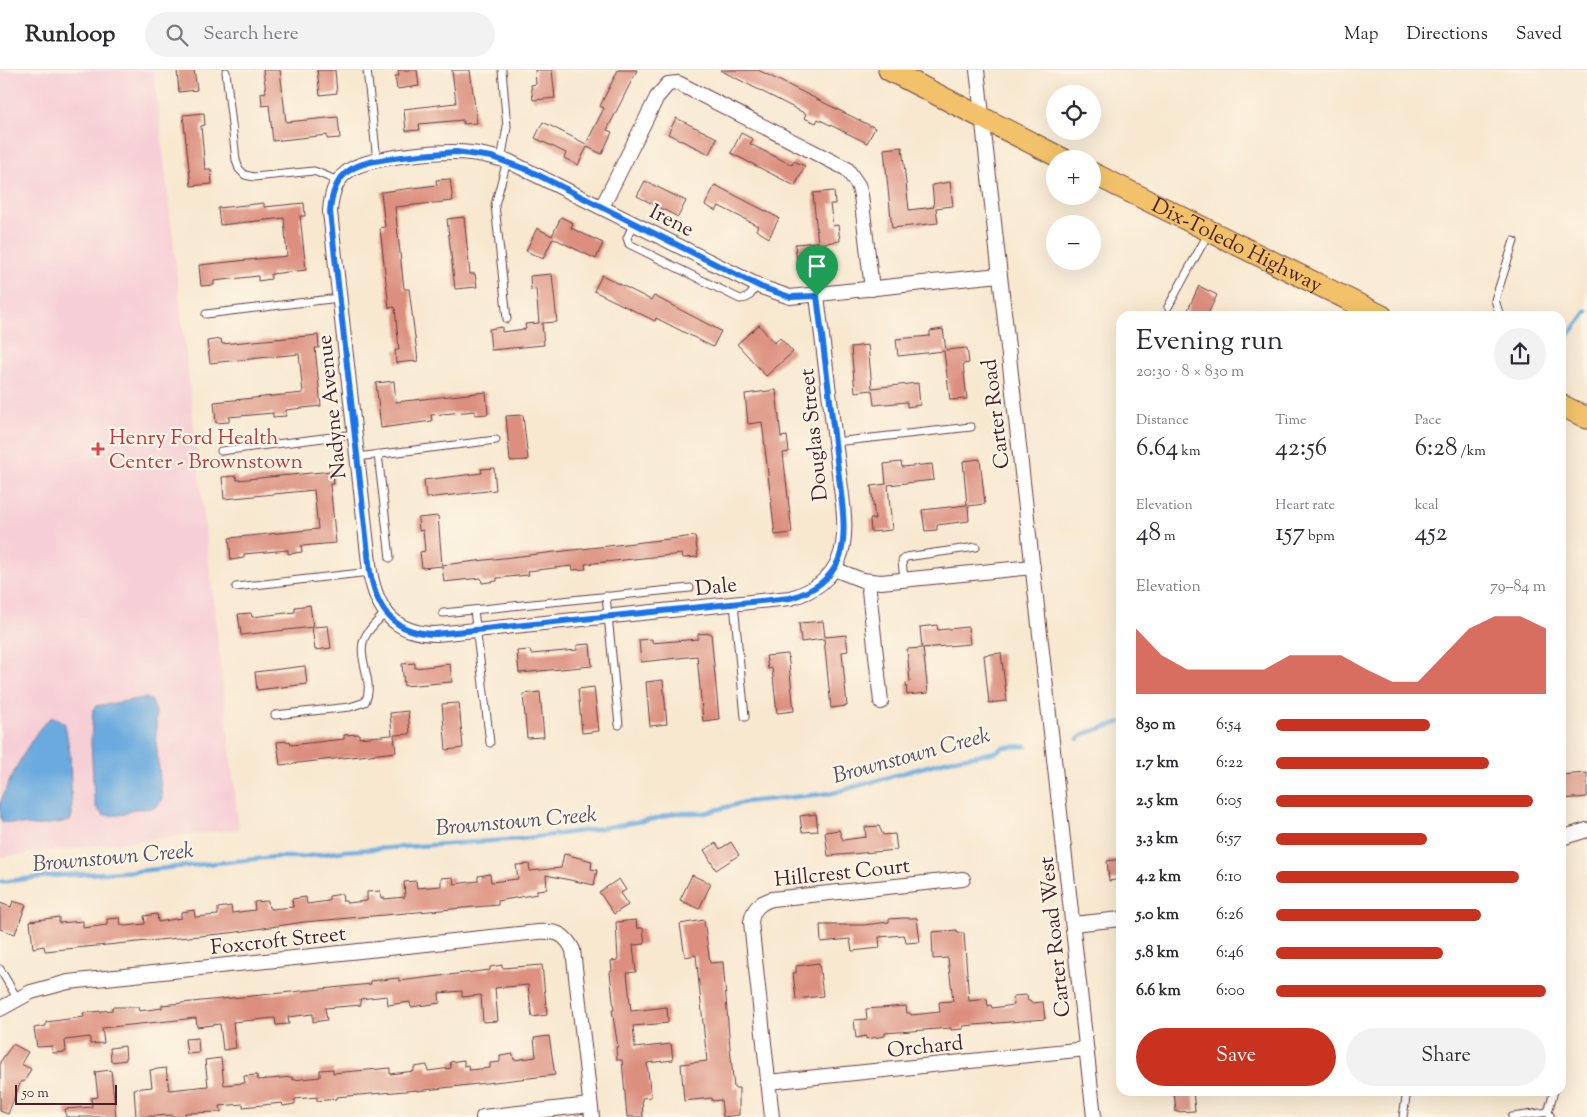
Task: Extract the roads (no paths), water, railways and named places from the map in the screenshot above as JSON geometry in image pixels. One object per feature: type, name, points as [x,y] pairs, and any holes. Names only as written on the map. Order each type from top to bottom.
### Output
[{"type":"main road","points":[[889,70],[1046,150]]},
{"type":"main road","name":"Dix-Toledo Highway","points":[[1101,177],[1368,311]]},
{"type":"main road","points":[[1566,408],[1587,418]]},
{"type":"street","name":"Carter Road","points":[[977,70],[1054,753]]},
{"type":"street","points":[[602,207],[657,97],[668,84],[678,83],[847,169],[858,185],[861,195],[872,289]]},
{"type":"street","name":"Irene","points":[[338,181],[351,168],[377,160],[456,152],[504,160],[756,285],[790,297],[817,296],[999,275]]},
{"type":"street","name":"Nadyne Avenue","points":[[338,181],[331,197],[330,212],[370,572],[378,601],[390,617]]},
{"type":"street","name":"Douglas Street","points":[[817,296],[835,442],[842,533],[841,550],[834,569]]},
{"type":"street","points":[[834,569],[868,582],[1033,567]]},
{"type":"street","name":"Dale","points":[[390,617],[405,628],[427,634],[790,598],[805,594],[821,583],[834,569]]},
{"type":"street","points":[[868,582],[881,702]]},
{"type":"street","name":"Carter Road West","points":[[1054,753],[1094,1117]]},
{"type":"street","points":[[1566,836],[1587,830]]},
{"type":"street","name":"Hillcrest Court","points":[[772,1117],[751,922],[755,908],[763,902],[772,899],[963,879]]},
{"type":"street","points":[[1072,924],[1116,920]]},
{"type":"street","name":"Foxcroft Street","points":[[0,1009],[17,998],[48,986],[68,982],[538,932],[555,932],[565,937],[573,950],[575,958],[591,1111]]},
{"type":"street","name":"Orchard","points":[[768,1082],[1086,1049]]},
{"type":"street","points":[[483,1117],[591,1111]]},
{"type":"lane","points":[[367,70],[377,160]]},
{"type":"lane","points":[[502,70],[507,127],[504,160],[495,205],[507,319]]},
{"type":"lane","points":[[226,72],[236,160],[245,175],[254,177],[314,171],[338,181]]},
{"type":"lane","points":[[634,223],[627,238],[629,244],[685,273],[740,299],[747,299],[756,285]]},
{"type":"lane","points":[[1168,307],[1210,231]]},
{"type":"lane","points":[[1498,311],[1495,300],[1514,241]]},
{"type":"lane","points":[[206,314],[339,298]]},
{"type":"lane","points":[[835,442],[971,427]]},
{"type":"lane","points":[[221,451],[355,434]]},
{"type":"lane","points":[[357,457],[496,440]]},
{"type":"lane","points":[[378,454],[390,558]]},
{"type":"lane","points":[[904,579],[902,561],[906,557],[976,547]]},
{"type":"lane","points":[[236,587],[370,572]]},
{"type":"lane","points":[[443,613],[690,588]]},
{"type":"lane","points":[[606,596],[619,725]]},
{"type":"lane","points":[[734,604],[745,717]]},
{"type":"lane","points":[[474,610],[478,630],[490,743]]},
{"type":"lane","points":[[274,715],[350,707],[365,702],[368,692],[363,647],[365,636],[390,617]]},
{"type":"lane","points":[[0,969],[17,998]]},
{"type":"lane","points":[[1404,1117],[1406,1096]]},
{"type":"lane","points":[[1512,1117],[1549,1114],[1553,1096]]},
{"type":"water","points":[[145,698],[151,700],[156,712],[156,741],[162,799],[153,808],[134,809],[121,815],[103,815],[96,807],[94,798],[91,742],[93,709],[96,706]]},
{"type":"water","points":[[51,718],[56,718],[65,724],[70,754],[72,815],[70,821],[35,826],[2,822],[0,803],[8,784],[30,743]]},
{"type":"waterway","name":"Brownstown Creek","points":[[1566,339],[1587,311]]},
{"type":"waterway","name":"Brownstown Creek","points":[[1078,739],[1086,733],[1116,724]]},
{"type":"waterway","name":"Brownstown Creek","points":[[0,882],[50,876],[138,871],[275,857],[302,857],[345,851],[520,839],[590,830],[655,819],[675,813],[705,813],[745,802],[833,793],[949,760],[996,752],[1003,747],[1026,746]]},
{"type":"place","name":"Henry Ford Health Center - Brownstown","points":[[98,449]]}]
